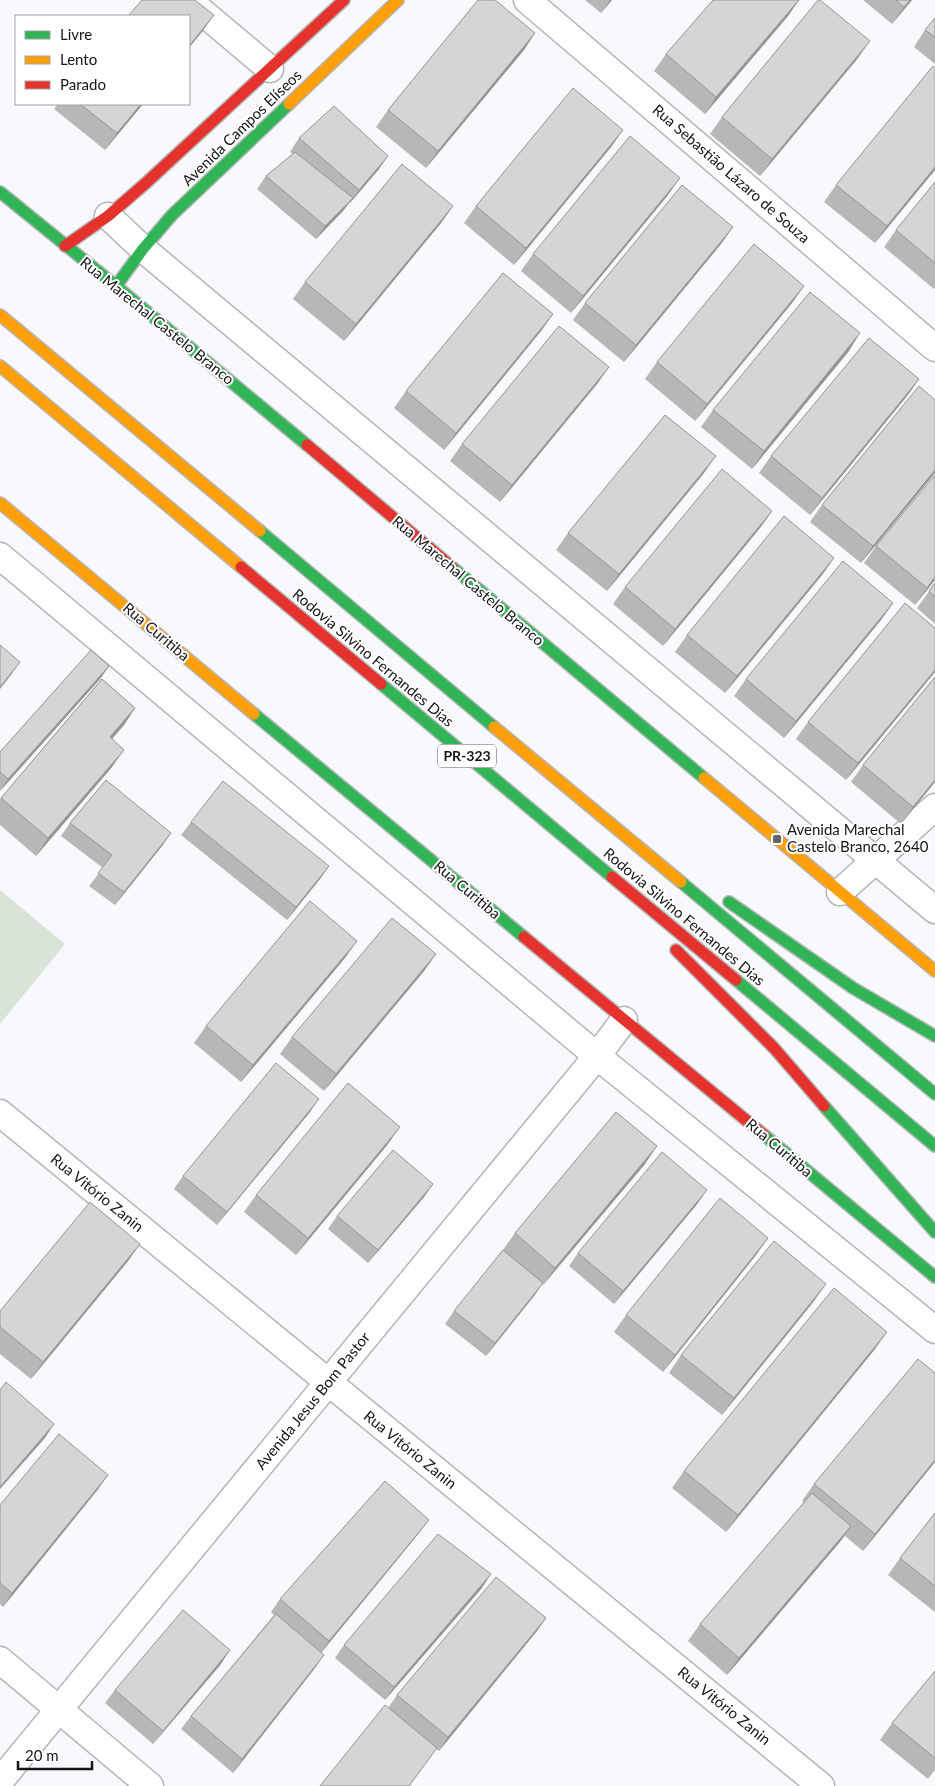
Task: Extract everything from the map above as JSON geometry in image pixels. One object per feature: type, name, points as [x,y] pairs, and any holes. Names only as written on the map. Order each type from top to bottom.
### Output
[{"type":"main road","name":"Avenida Campos Elíseos","points":[[65,246],[108,216],[344,0]]},
{"type":"main road","name":"Avenida Campos Elíseos","points":[[116,286],[143,248],[172,215],[398,0]]},
{"type":"main road","name":"Rua Marechal Castelo Branco","points":[[0,192],[116,286],[935,971]]},
{"type":"main road","name":"Rodovia Silvino Fernandes Dias","points":[[0,315],[935,1094]]},
{"type":"main road","name":"Rodovia Silvino Fernandes Dias","points":[[0,366],[935,1146]]},
{"type":"main road","name":"Rua Curitiba","points":[[0,503],[935,1277]]},
{"type":"main road","points":[[576,796],[690,875]]},
{"type":"main road","points":[[549,824],[648,922]]},
{"type":"main road","points":[[723,898],[853,988],[935,1036]]},
{"type":"main road","points":[[668,943],[774,1048],[935,1232]]},
{"type":"street","points":[[188,0],[270,69]]},
{"type":"street","name":"Rua Sebastião Lázaro de Souza","points":[[528,0],[935,348]]},
{"type":"street","points":[[108,216],[143,248],[935,910]]},
{"type":"street","points":[[0,556],[597,1056],[935,1330]]},
{"type":"street","points":[[840,892],[935,807]]},
{"type":"street","name":"Avenida Jesus Bom Pastor","points":[[0,1781],[597,1056],[624,1020]]},
{"type":"street","name":"Rua Vitório Zanin","points":[[0,1113],[821,1786]]},
{"type":"street","points":[[0,1660],[150,1786]]},
{"type":"shaded area","points":[[0,890],[65,944],[0,1024]]},
{"type":"building","points":[[142,0],[195,0],[214,15],[190,45],[190,15],[129,15]]},
{"type":"building","points":[[478,0],[495,0],[535,33],[438,151],[388,110]]},
{"type":"building","points":[[713,0],[799,0],[716,97],[666,54]]},
{"type":"building","points":[[818,0],[870,41],[772,159],[722,117]]},
{"type":"building","points":[[896,0],[910,0],[904,7]]},
{"type":"building","points":[[935,18],[935,37],[925,30]]},
{"type":"building","points":[[933,66],[935,68],[935,167],[887,226],[836,185]]},
{"type":"building","points":[[573,88],[623,130],[526,248],[476,206]]},
{"type":"building","points":[[81,105],[140,105],[117,133]]},
{"type":"building","points":[[334,106],[388,156],[359,190],[299,138]]},
{"type":"building","points":[[630,136],[680,178],[583,296],[533,254]]},
{"type":"building","points":[[295,152],[353,198],[325,226],[266,176]]},
{"type":"building","points":[[402,164],[453,206],[356,324],[305,282]]},
{"type":"building","points":[[935,182],[935,263],[896,230]]},
{"type":"building","points":[[682,185],[733,227],[636,345],[585,303]]},
{"type":"building","points":[[754,244],[804,286],[707,404],[657,362]]},
{"type":"building","points":[[503,273],[553,314],[456,433],[406,391]]},
{"type":"building","points":[[810,292],[860,333],[764,451],[713,410]]},
{"type":"building","points":[[559,326],[609,367],[512,485],[462,444]]},
{"type":"building","points":[[869,338],[919,379],[822,498],[771,456]]},
{"type":"building","points":[[919,386],[935,400],[935,470],[873,546],[822,505]]},
{"type":"building","points":[[665,415],[716,456],[619,574],[568,533]]},
{"type":"building","points":[[722,469],[772,511],[675,629],[625,587]]},
{"type":"building","points":[[935,475],[935,577],[927,588],[876,546]]},
{"type":"building","points":[[784,516],[834,558],[737,676],[687,635]]},
{"type":"building","points":[[843,561],[893,603],[796,721],[746,679]]},
{"type":"building","points":[[935,583],[935,597],[929,591]]},
{"type":"building","points":[[905,603],[935,628],[935,670],[858,763],[808,722]]},
{"type":"building","points":[[0,645],[20,662],[0,687]]},
{"type":"building","points":[[91,650],[109,666],[8,779],[0,772],[0,752]]},
{"type":"building","points":[[935,677],[935,780],[913,807],[863,765]]},
{"type":"building","points":[[102,679],[135,708],[110,737],[124,750],[48,838],[1,798]]},
{"type":"building","points":[[106,780],[171,833],[124,892],[98,873],[112,855],[70,823]]},
{"type":"building","points":[[223,781],[329,866],[296,907],[191,822]]},
{"type":"building","points":[[310,901],[357,941],[253,1065],[206,1026]]},
{"type":"building","points":[[392,918],[436,954],[336,1074],[292,1037]]},
{"type":"building","points":[[276,1063],[319,1099],[227,1212],[183,1176]]},
{"type":"building","points":[[348,1083],[400,1127],[308,1238],[256,1195]]},
{"type":"building","points":[[616,1112],[657,1146],[555,1268],[515,1233]]},
{"type":"building","points":[[393,1150],[433,1184],[378,1250],[337,1216]]},
{"type":"building","points":[[662,1152],[707,1190],[623,1291],[578,1253]]},
{"type":"building","points":[[720,1198],[768,1238],[675,1355],[626,1315]]},
{"type":"building","points":[[90,1202],[140,1244],[43,1362],[0,1327],[0,1311]]},
{"type":"building","points":[[774,1241],[826,1284],[734,1398],[681,1355]]},
{"type":"building","points":[[503,1250],[543,1283],[495,1343],[454,1311]]},
{"type":"building","points":[[834,1288],[887,1332],[738,1515],[684,1471]]},
{"type":"building","points":[[918,1359],[935,1373],[935,1460],[875,1534],[814,1484]]},
{"type":"building","points":[[6,1382],[54,1424],[0,1487],[0,1390]]},
{"type":"building","points":[[59,1434],[108,1475],[12,1593],[0,1583],[0,1505]]},
{"type":"building","points":[[385,1481],[429,1520],[329,1641],[280,1599]]},
{"type":"building","points":[[812,1493],[851,1526],[739,1658],[700,1624]]},
{"type":"building","points":[[935,1513],[935,1586],[900,1558]]},
{"type":"building","points":[[438,1534],[491,1574],[394,1687],[344,1645]]},
{"type":"building","points":[[496,1577],[546,1618],[448,1737],[397,1695]]},
{"type":"building","points":[[183,1610],[230,1650],[163,1731],[115,1690]]},
{"type":"building","points":[[276,1614],[324,1655],[242,1759],[191,1716]]},
{"type":"building","points":[[935,1671],[935,1758],[892,1723]]},
{"type":"building","points":[[385,1705],[437,1748],[409,1786],[320,1786]]},
{"type":"traffic: fast","points":[[116,286],[143,249],[172,215],[289,104]]},
{"type":"traffic: fast","points":[[0,192],[307,445]]},
{"type":"traffic: fast","points":[[260,531],[494,727]]},
{"type":"traffic: fast","points":[[452,567],[704,778]]},
{"type":"traffic: fast","points":[[381,684],[612,877]]},
{"type":"traffic: fast","points":[[254,714],[524,937]]},
{"type":"traffic: fast","points":[[681,882],[935,1094]]},
{"type":"traffic: fast","points":[[729,902],[853,988],[935,1036]]},
{"type":"traffic: fast","points":[[736,980],[935,1146]]},
{"type":"traffic: fast","points":[[824,1106],[935,1232]]},
{"type":"traffic: fast","points":[[764,1135],[935,1277]]},
{"type":"traffic: slow","points":[[289,104],[398,0]]},
{"type":"traffic: slow","points":[[0,315],[260,531]]},
{"type":"traffic: slow","points":[[0,366],[241,567]]},
{"type":"traffic: slow","points":[[0,503],[254,714]]},
{"type":"traffic: slow","points":[[494,727],[681,882]]},
{"type":"traffic: slow","points":[[704,778],[935,971]]},
{"type":"traffic: jam","points":[[65,246],[108,216],[147,182],[344,0]]},
{"type":"traffic: jam","points":[[307,445],[452,567]]},
{"type":"traffic: jam","points":[[241,567],[381,684]]},
{"type":"traffic: jam","points":[[612,877],[736,980]]},
{"type":"traffic: jam","points":[[524,937],[764,1135]]},
{"type":"traffic: jam","points":[[676,950],[774,1048],[824,1106]]},
{"type":"place","name":"Avenida Marechal Castelo Branco, 2640","points":[[777,839]]}]
